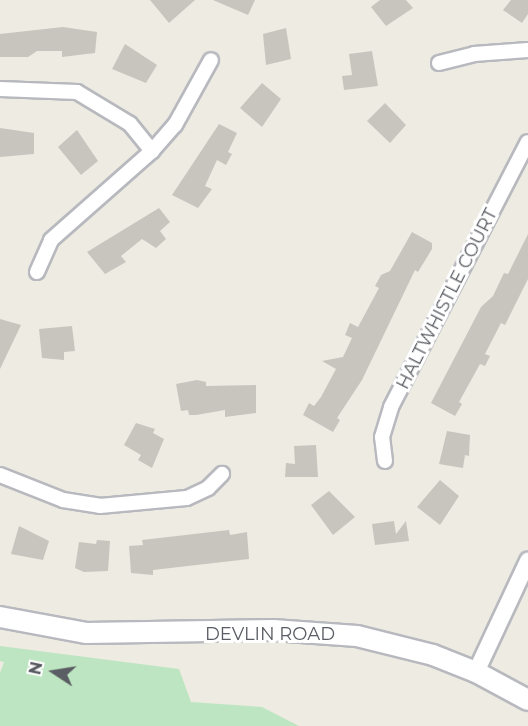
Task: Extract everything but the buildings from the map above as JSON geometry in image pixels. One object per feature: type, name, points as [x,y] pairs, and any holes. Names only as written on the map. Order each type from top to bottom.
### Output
[{"type":"main road","name":"DEVLIN ROAD","points":[[0,617],[86,633],[273,630],[357,636],[395,643],[476,672],[528,699]]},
{"type":"street","points":[[439,63],[474,54],[528,50]]},
{"type":"street","points":[[36,272],[51,240],[152,151],[181,116],[211,60]]},
{"type":"street","points":[[0,88],[77,92],[130,124],[152,151]]},
{"type":"street","name":"HALTWHISTLE COURT","points":[[385,461],[382,437],[391,407],[528,142]]},
{"type":"street","points":[[0,475],[63,500],[100,506],[187,498],[208,488],[222,474]]},
{"type":"street","points":[[476,672],[528,561]]},
{"type":"green space","points":[[0,646],[179,669],[191,702],[262,707],[299,726],[0,726],[0,673],[4,662],[0,661]]}]
